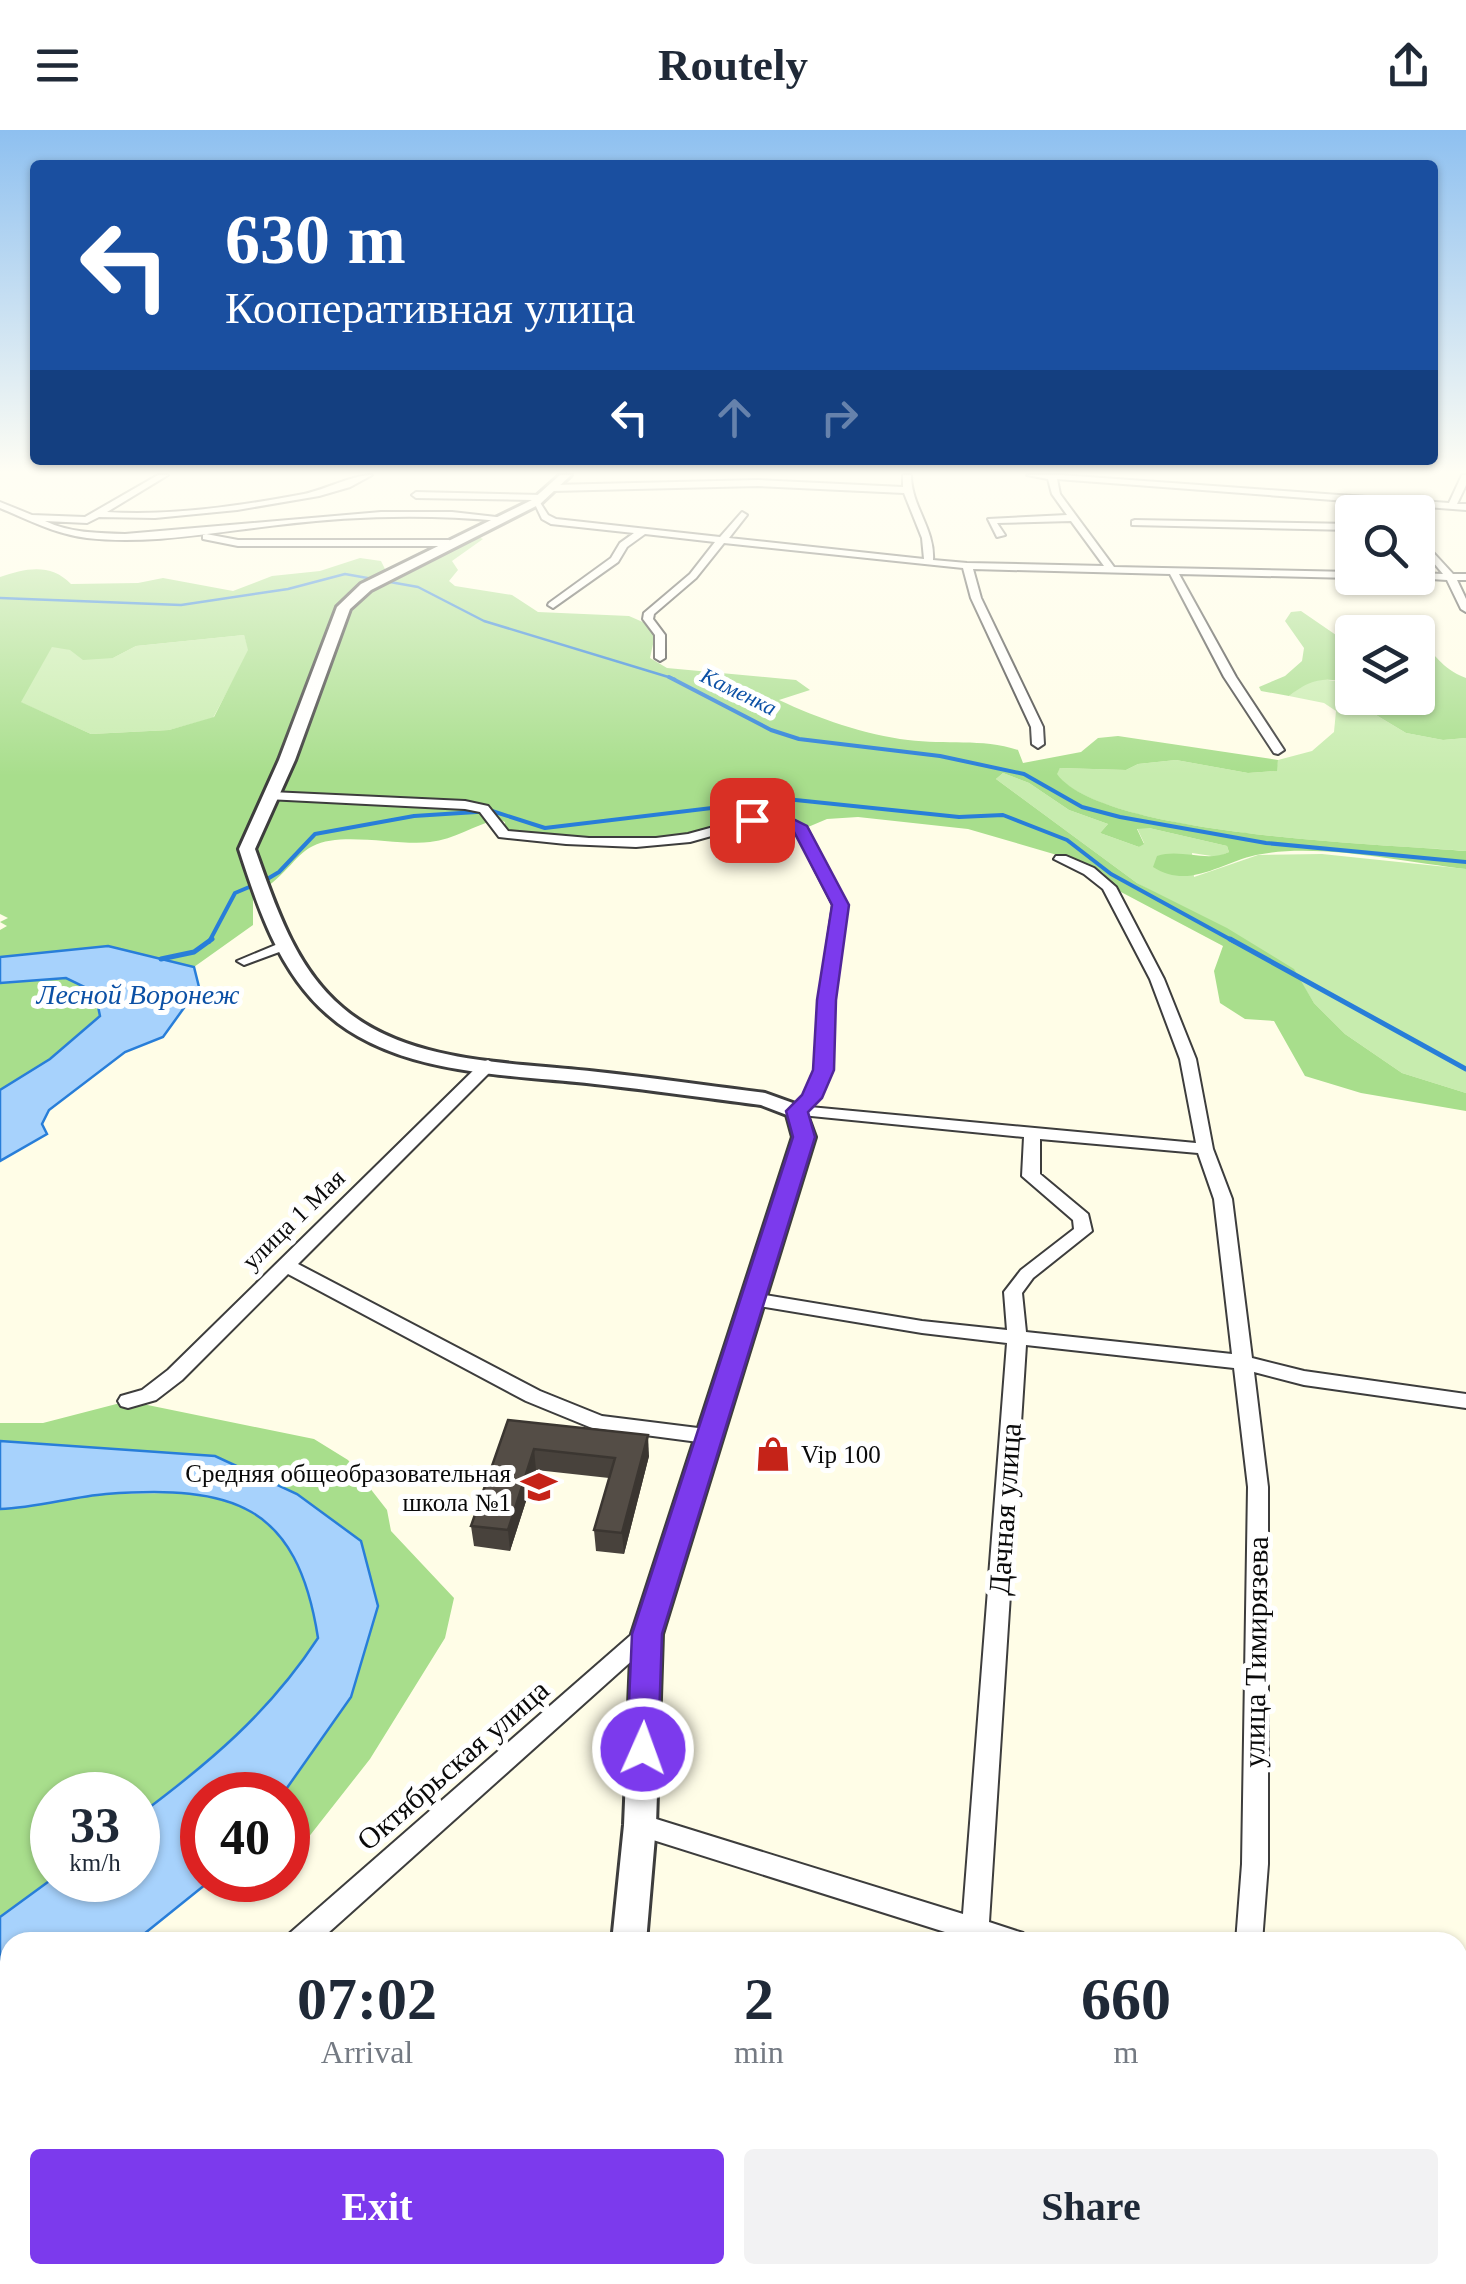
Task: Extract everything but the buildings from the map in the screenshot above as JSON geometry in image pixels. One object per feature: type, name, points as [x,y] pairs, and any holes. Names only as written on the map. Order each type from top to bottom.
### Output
[{"type":"street","points":[[387,576],[344,606],[247,849],[293,962],[322,1000],[370,1035],[426,1053],[764,1099],[797,1111],[1204,1149]]},
{"type":"street","points":[[554,605],[595,576]]},
{"type":"street","points":[[660,658],[662,644],[648,613],[691,576]]},
{"type":"street","points":[[970,576],[976,598],[1038,727],[1038,744]]},
{"type":"street","points":[[1175,576],[1230,677],[1278,750]]},
{"type":"street","points":[[1435,576],[1466,577]]},
{"type":"street","points":[[1450,576],[1466,609]]},
{"type":"street","points":[[271,796],[464,805],[484,810],[504,834],[674,841],[736,822],[771,820],[801,830],[840,905],[826,1000],[824,1070],[812,1098],[797,1111]]},
{"type":"street","name":"улица Тимирязева","points":[[1060,859],[1089,871],[1108,887],[1157,979],[1188,1059],[1204,1149],[1223,1199],[1258,1487],[1254,1864],[1250,1932]]},
{"type":"street","points":[[244,961],[286,945]]},
{"type":"street","name":"улица 1 Мая","points":[[128,1401],[149,1395],[175,1376],[488,1064]]},
{"type":"street","points":[[631,1932],[640,1826],[647,1634],[706,1436],[804,1137],[797,1111]]},
{"type":"street","name":"Дачная улица","points":[[977,1932],[1016,1336],[1013,1292],[1027,1274],[1083,1230],[1082,1218],[1031,1176],[1032,1130]]},
{"type":"street","points":[[286,1265],[533,1396],[599,1423],[706,1436]]},
{"type":"street","points":[[753,1300],[922,1327],[1241,1362],[1304,1378],[1466,1401]]},
{"type":"street","name":"Октябрьская улица","points":[[311,1932],[647,1634]]},
{"type":"street","points":[[640,1826],[965,1932]]},
{"type":"green space","points":[[60,576],[71,584],[138,583],[163,578],[233,591],[272,576],[453,576],[449,581],[455,586],[512,595],[538,612],[629,616],[645,623],[655,635],[650,658],[667,668],[796,680],[810,690],[779,700],[809,713],[908,740],[1004,746],[1018,750],[1023,763],[1081,752],[1098,738],[1118,736],[1278,760],[1277,771],[1248,773],[1176,760],[1138,764],[1126,770],[1060,768],[1057,774],[1084,795],[1128,811],[1248,833],[1466,851],[1466,869],[1361,854],[1306,851],[1256,855],[1204,873],[1179,876],[1153,867],[1157,856],[1221,855],[1229,852],[1227,846],[1149,828],[1137,829],[1144,844],[1139,847],[1100,833],[1108,824],[1069,810],[1029,783],[1003,773],[996,779],[1137,883],[1227,928],[1294,969],[1314,1003],[1345,1034],[1402,1073],[1466,1093],[1466,1111],[1361,1093],[1305,1076],[1274,1021],[1245,1019],[1220,1003],[1214,971],[1223,946],[1121,892],[1102,872],[1081,862],[968,829],[858,817],[827,819],[801,830],[771,820],[674,841],[504,834],[505,822],[497,819],[430,842],[325,842],[306,850],[272,883],[253,895],[253,925],[194,967],[108,946],[0,957],[0,930],[7,926],[0,922],[8,918],[0,914],[0,577]],"holes":[[[244,635],[248,650],[214,717],[169,730],[91,734],[21,702],[52,647],[70,650],[83,660],[113,658],[136,646]]]},
{"type":"green space","points":[[1301,611],[1335,634],[1335,681],[1317,681],[1289,696],[1261,691],[1259,687],[1285,676],[1302,661],[1304,648],[1285,621],[1291,612]]},
{"type":"green space","points":[[244,635],[249,651],[213,718],[169,730],[91,734],[20,702],[52,646],[113,658],[136,646]]},
{"type":"green space","points":[[1435,656],[1466,678],[1466,738],[1443,740],[1406,733],[1376,715],[1435,715]]},
{"type":"green space","points":[[1335,681],[1335,710],[1324,703],[1289,696],[1305,683]]},
{"type":"green space","points":[[1336,715],[1376,715],[1406,733],[1443,740],[1466,738],[1466,851],[1312,840],[1184,824],[1083,795],[1056,774],[1060,768],[1126,770],[1138,764],[1176,760],[1248,773],[1276,771],[1278,760],[1312,751],[1334,732]]},
{"type":"green space","points":[[1003,773],[1029,783],[1069,810],[1108,824],[1100,833],[1139,847],[1144,843],[1137,828],[1227,846],[1229,852],[1218,857],[1192,853],[1194,877],[1258,855],[1322,854],[1466,869],[1466,1093],[1402,1073],[1345,1034],[1314,1003],[1293,969],[1137,883],[996,779]]},
{"type":"green space","points":[[67,978],[95,992],[101,1016],[50,1059],[0,1090],[0,983]]},
{"type":"green space","points":[[128,1401],[314,1439],[348,1460],[387,1510],[391,1531],[454,1598],[445,1638],[370,1759],[310,1835],[310,1772],[298,1772],[351,1697],[378,1607],[215,1456],[0,1441],[0,1423],[43,1423]]},
{"type":"green space","points":[[182,1493],[225,1498],[256,1510],[284,1540],[294,1559],[318,1639],[280,1695],[193,1772],[180,1772],[180,1782],[160,1798],[160,1772],[30,1772],[30,1895],[0,1917],[0,1509],[105,1494]]},
{"type":"water","name":"Лесной Воронеж","points":[[108,946],[194,967],[199,987],[163,1037],[125,1052],[49,1110],[42,1124],[47,1134],[0,1161],[0,1090],[50,1059],[100,1016],[95,992],[66,978],[0,983],[0,957]]},
{"type":"water","points":[[0,1441],[215,1456],[297,1494],[361,1541],[378,1606],[351,1697],[298,1772],[194,1772],[258,1713],[318,1638],[308,1593],[294,1557],[275,1531],[251,1512],[223,1500],[150,1492],[93,1495],[0,1509]]},
{"type":"water","points":[[180,1783],[180,1902],[184,1902],[146,1932],[0,1932],[0,1917],[30,1895],[30,1902],[160,1902],[160,1799]]},
{"type":"waterway","name":"Каменка","points":[[0,598],[181,605],[288,589],[339,576]]},
{"type":"waterway","name":"Каменка","points":[[354,576],[418,587],[484,621],[670,677]]},
{"type":"waterway","name":"Каменка","points":[[670,677],[675,679]]},
{"type":"waterway","name":"Каменка","points":[[670,677],[771,730],[799,739],[940,756],[1024,774],[1082,807],[1120,817],[1266,843],[1466,862]]},
{"type":"waterway","points":[[264,881],[279,872],[315,834],[414,816],[492,811],[545,828],[786,799],[959,817],[1003,815],[1067,840],[1111,874],[1235,942]]},
{"type":"waterway","points":[[210,941],[235,893],[254,885]]},
{"type":"waterway","points":[[1230,939],[1466,1069]]},
{"type":"waterway","points":[[161,959],[194,952],[210,941]]},
{"type":"place","name":"Vip 100","points":[[773,1454]]},
{"type":"place","name":"Средняя общеобразовательная школа №1","points":[[539,1487]]},
{"type":"route","points":[[643,1749],[647,1634],[706,1436],[804,1137],[797,1111],[812,1098],[824,1070],[826,1000],[840,905],[801,830],[791,823],[752,820]]}]
